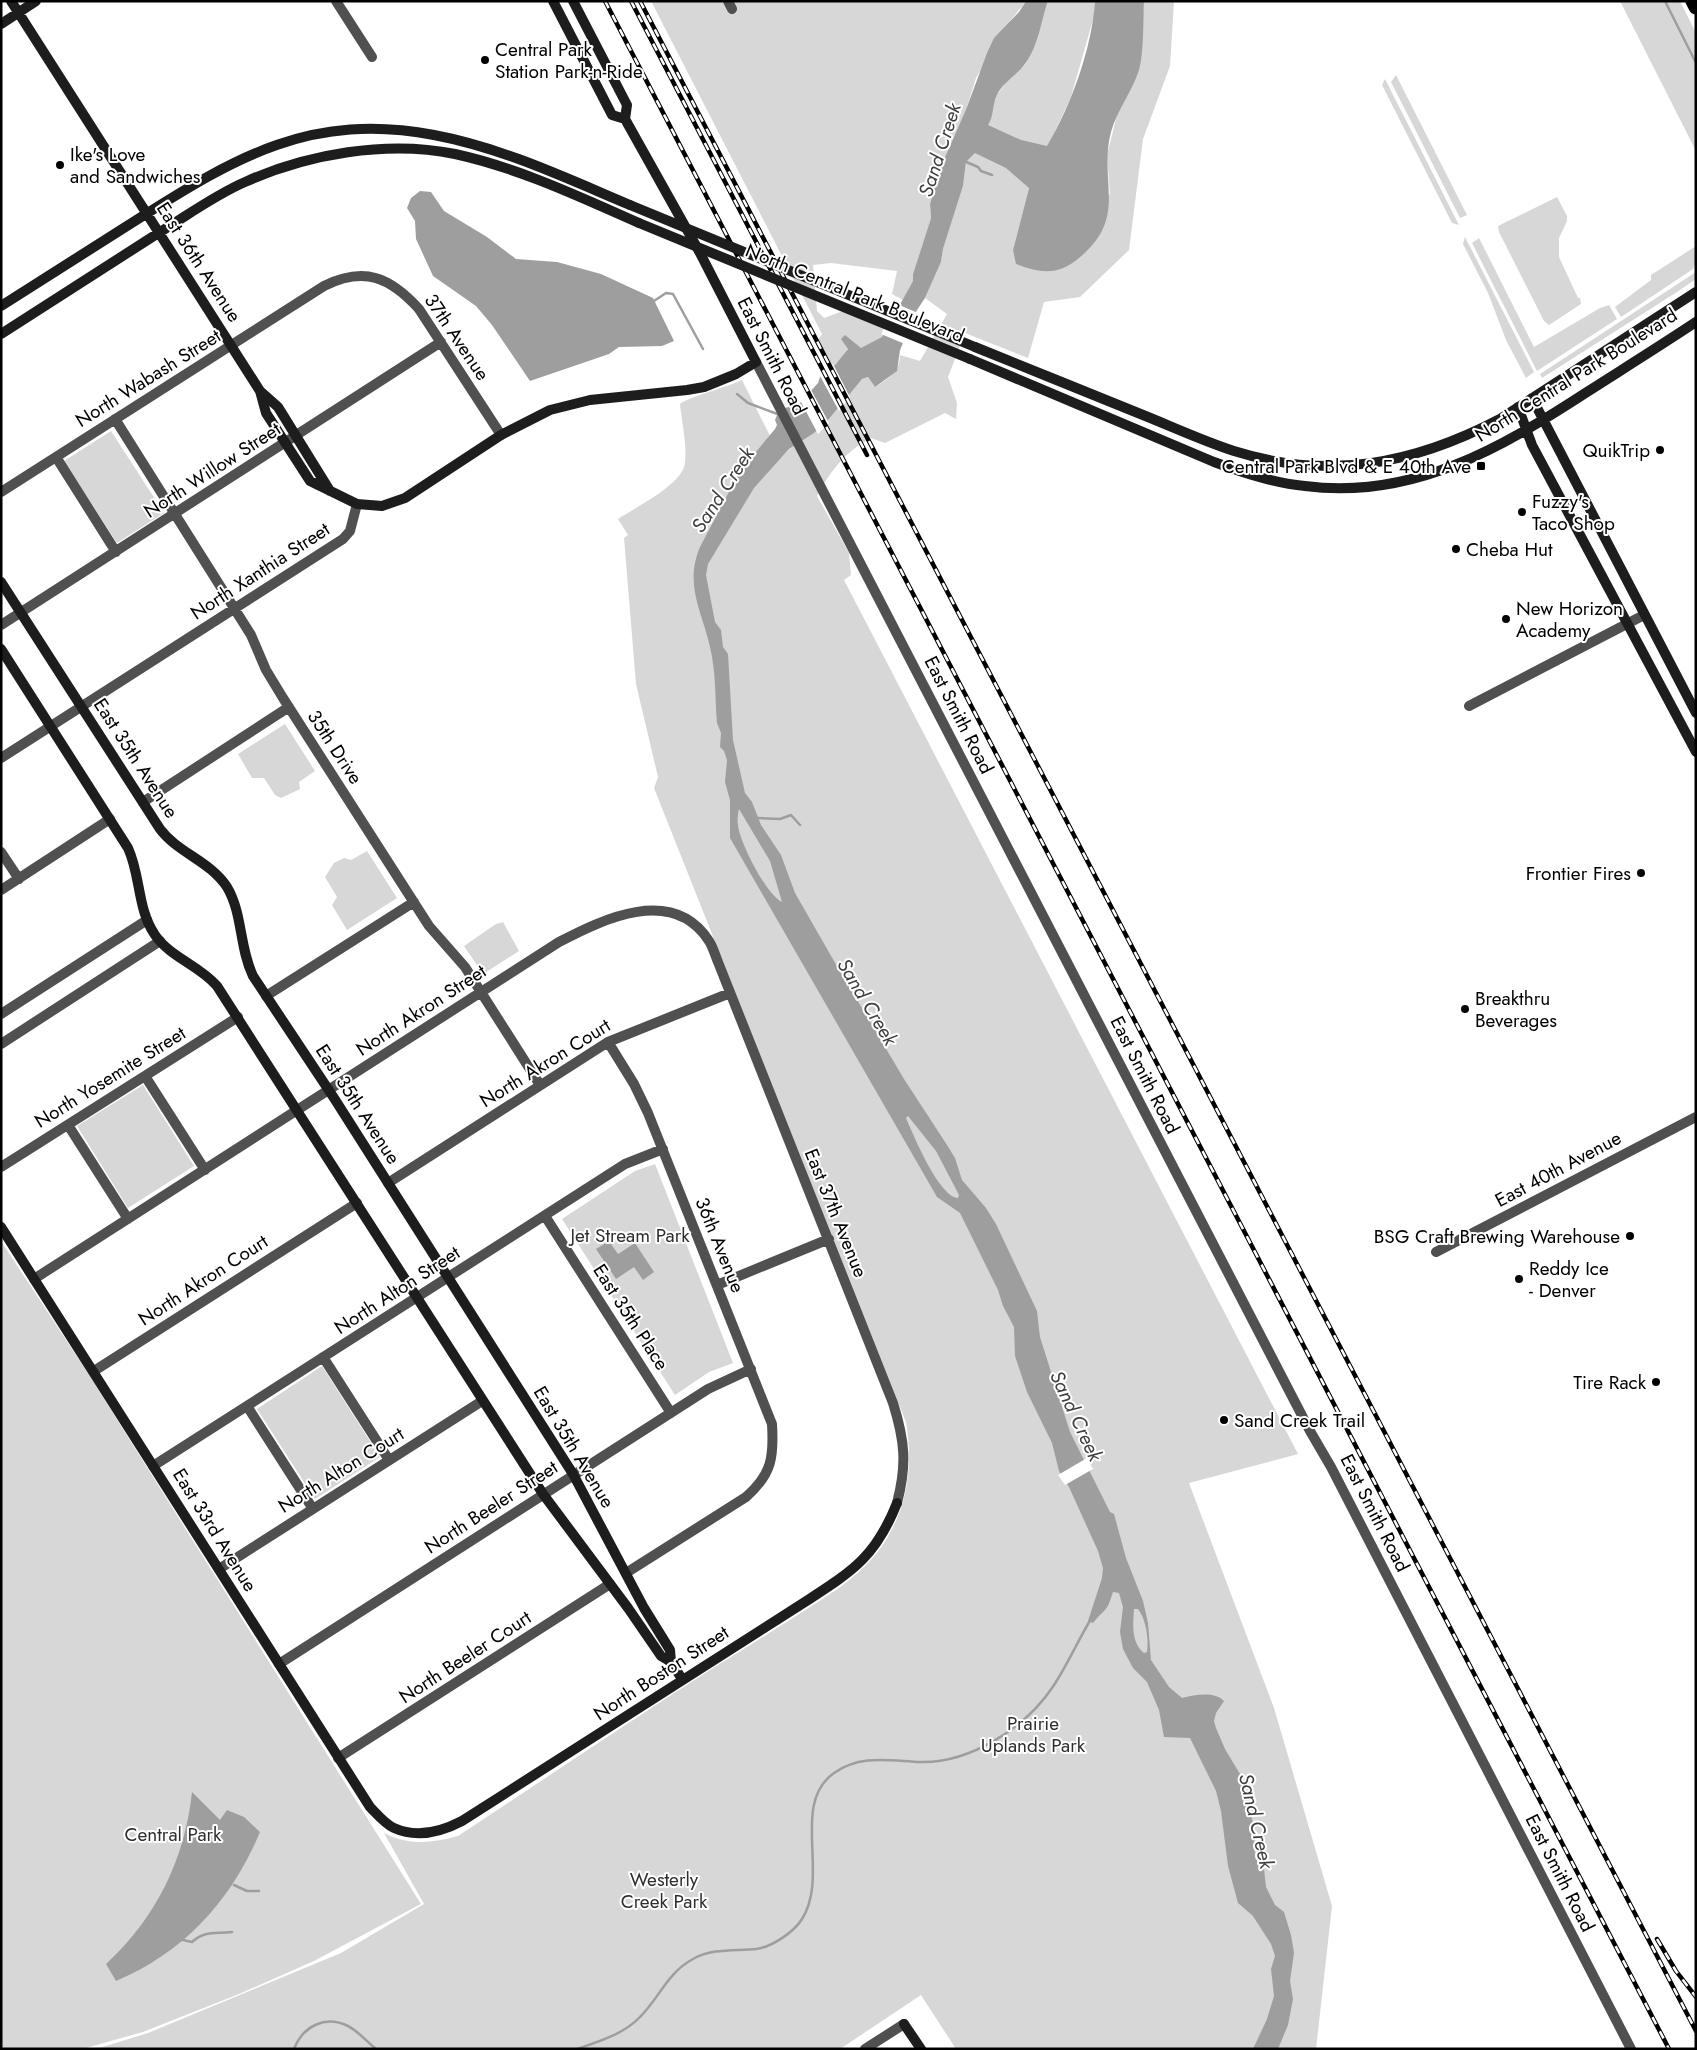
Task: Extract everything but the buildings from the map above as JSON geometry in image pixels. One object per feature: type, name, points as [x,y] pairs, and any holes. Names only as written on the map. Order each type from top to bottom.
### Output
[{"type":"highway","points":[[1693,1],[1696,7]]},
{"type":"street","name":"East 36th Avenue","points":[[11,1],[260,391],[278,407],[330,491]]},
{"type":"street","points":[[1,24],[36,1]]},
{"type":"street","points":[[336,1],[372,56]]},
{"type":"street","name":"East Smith Road","points":[[553,1],[612,115],[625,119]]},
{"type":"street","name":"East Smith Road","points":[[573,1],[627,105],[625,119],[700,253],[829,505],[1306,1422],[1336,1476],[1631,2049]]},
{"type":"street","name":"North Central Park Boulevard","points":[[1,306],[215,171],[254,152],[316,134],[374,129],[434,135],[480,146],[528,162],[975,347],[1233,450],[1292,463],[1358,465],[1405,458],[1465,436],[1518,407],[1696,292]]},
{"type":"street","name":"North Central Park Boulevard","points":[[1,334],[230,189],[274,170],[344,154],[405,150],[449,153],[493,165],[568,192],[1214,462],[1252,475],[1305,486],[1371,486],[1423,477],[1468,461],[1527,430],[1696,322]]},
{"type":"street","name":"North Wabash Street","points":[[1,492],[324,286],[344,278],[370,276]]},
{"type":"street","name":"37th Avenue","points":[[370,276],[385,280],[404,291],[420,309],[501,435]]},
{"type":"street","name":"North Willow Street","points":[[1,625],[175,515],[441,342]]},
{"type":"street","points":[[357,504],[382,506],[400,500],[501,435],[537,415],[563,405],[590,400],[696,388],[720,381],[756,362]]},
{"type":"street","name":"East 36th Avenue","points":[[260,391],[266,413],[310,481],[357,504]]},
{"type":"street","points":[[1532,398],[1696,714]]},
{"type":"street","points":[[1518,407],[1532,445],[1696,752]]},
{"type":"street","name":"35th Drive","points":[[115,419],[254,640],[272,681],[414,902],[436,935],[458,958],[540,1085]]},
{"type":"street","points":[[56,457],[116,552]]},
{"type":"street","name":"North Xanthia Street","points":[[1,758],[343,539],[350,531],[357,504]]},
{"type":"street","name":"East 35th Avenue","points":[[1,582],[165,836],[178,848],[209,867],[227,889],[238,914],[242,947],[247,964],[573,1474],[644,1608],[670,1650],[671,1662]]},
{"type":"street","points":[[1469,706],[1644,615]]},
{"type":"street","name":"East 35th Avenue","points":[[1,649],[133,858],[147,920],[160,941],[172,954],[213,982],[238,1017],[543,1494],[661,1656],[671,1662],[682,1679]]},
{"type":"street","points":[[143,802],[289,707]]},
{"type":"street","points":[[1,890],[110,820]]},
{"type":"street","points":[[1,852],[19,879]]},
{"type":"street","points":[[266,996],[414,902]]},
{"type":"street","name":"North Akron Street","points":[[34,1279],[481,992],[583,930],[638,910],[657,910],[673,913],[689,921],[709,941]]},
{"type":"street","points":[[1,1014],[147,920]]},
{"type":"street","points":[[1,1044],[160,941]]},
{"type":"street","name":"East 37th Avenue","points":[[709,941],[829,1240],[901,1429],[905,1455],[903,1478],[896,1503]]},
{"type":"street","name":"North Akron Court","points":[[388,1183],[608,1042],[730,993]]},
{"type":"street","name":"North Yosemite Street","points":[[1,1167],[238,1017]]},
{"type":"street","name":"36th Avenue","points":[[608,1042],[640,1094],[663,1149],[772,1424],[773,1449],[769,1469],[759,1485],[746,1497],[626,1573]]},
{"type":"street","points":[[145,1076],[205,1170]]},
{"type":"street","name":"East 40th Avenue","points":[[1436,1252],[1696,1117]]},
{"type":"street","points":[[68,1125],[128,1219]]},
{"type":"street","name":"North Alton Street","points":[[153,1466],[625,1164],[663,1149]]},
{"type":"street","name":"North Akron Court","points":[[94,1371],[357,1203]]},
{"type":"street","name":"East 35th Place","points":[[545,1216],[671,1413]]},
{"type":"street","name":"East 33rd Avenue","points":[[1,1227],[370,1807],[392,1828],[414,1833]]},
{"type":"street","points":[[717,1285],[829,1240]]},
{"type":"street","points":[[324,1357],[389,1460]]},
{"type":"street","name":"North Beeler Street","points":[[279,1664],[708,1389],[751,1370]]},
{"type":"street","name":"North Alton Court","points":[[219,1569],[482,1401]]},
{"type":"street","points":[[247,1406],[313,1509]]},
{"type":"street","name":"North Boston Street","points":[[414,1833],[446,1829],[462,1822],[844,1576],[864,1560],[878,1543],[896,1503]]},
{"type":"street","name":"North Beeler Court","points":[[338,1758],[610,1584]]},
{"type":"street","points":[[865,2049],[904,2024],[921,2049]]},
{"type":"green space","points":[[651,1],[1026,1],[1007,25],[976,78],[967,107],[939,171],[930,204],[931,218],[913,274],[913,281],[903,300],[892,294],[897,271],[831,263],[813,265],[817,311],[824,318],[843,311],[886,330],[882,338],[861,349],[852,342],[841,359],[833,367],[818,340],[822,334]]},
{"type":"green space","name":"Prairie Uplands Park","points":[[1048,1],[1095,1],[1094,16],[1071,97],[1029,188],[1013,250],[1110,194],[1107,155],[1118,111],[1139,69],[1144,1],[1174,1],[1170,66],[1143,139],[1129,250],[1080,297],[1044,302],[1028,358],[965,333],[948,377],[957,403],[956,419],[945,413],[885,443],[871,438],[846,456],[828,478],[817,496],[849,553],[851,575],[844,580],[1298,1454],[1189,1483],[1274,1708],[1332,1906],[1316,2049],[956,2049],[921,1995],[840,2049],[96,2049],[148,2033],[341,1953],[424,1904],[384,1833],[412,1842],[430,1842],[458,1836],[840,1587],[859,1572],[876,1554],[895,1524],[906,1491],[908,1474],[909,1457],[906,1422],[654,788],[658,777],[636,684],[624,538],[628,535],[618,519],[657,495],[676,479],[682,471],[685,463],[685,448],[680,404],[684,401],[742,380],[781,458],[791,448],[827,421],[852,388],[862,379],[868,377],[875,387],[880,384],[896,370],[900,355],[920,361],[947,314],[925,298],[941,262],[943,249],[963,186],[966,162],[975,153],[997,95],[1006,82],[1025,65],[1030,56]]},
{"type":"green space","points":[[1620,1],[1680,1],[1696,33],[1696,151]]},
{"type":"green space","points":[[1396,75],[1467,215],[1460,218],[1391,82]]},
{"type":"green space","points":[[1385,79],[1459,225],[1452,223],[1382,85]]},
{"type":"green space","points":[[1557,197],[1567,216],[1567,221],[1559,238],[1559,257],[1578,298],[1580,298],[1581,304],[1549,325],[1544,321],[1499,232],[1498,226]]},
{"type":"green space","points":[[1465,237],[1534,372],[1526,378],[1506,340],[1488,293],[1463,244]]},
{"type":"green space","points":[[1479,238],[1534,347],[1600,308],[1609,305],[1617,319],[1537,371],[1472,243]]},
{"type":"green space","points":[[1696,246],[1696,262],[1693,269],[1621,317],[1615,307],[1651,280],[1651,275]]},
{"type":"green space","points":[[1696,272],[1696,279],[1542,378],[1540,374]]},
{"type":"green space","points":[[111,431],[164,513],[117,543],[64,461]]},
{"type":"green space","points":[[285,724],[315,771],[299,782],[300,789],[281,798],[275,795],[264,778],[252,778],[238,754]]},
{"type":"green space","points":[[367,851],[397,898],[347,930],[332,905],[337,897],[325,877],[334,863],[344,858],[351,860]]},
{"type":"green space","points":[[503,922],[519,951],[483,974],[464,946],[496,924]]},
{"type":"green space","points":[[143,1085],[194,1166],[128,1208],[77,1126]]},
{"type":"green space","name":"Jet Stream Park","points":[[655,1164],[733,1363],[709,1372],[675,1395],[562,1219],[635,1171]]},
{"type":"green space","name":"Central Park","points":[[1,1241],[89,1375],[421,1904],[314,1961],[239,1994],[143,2032],[82,2049],[1,2049]]},
{"type":"green space","points":[[322,1366],[380,1457],[315,1499],[257,1409]]},
{"type":"shaded area","points":[[1026,1],[1048,1],[1033,50],[1022,68],[1000,90],[995,99],[988,125],[1021,140],[1047,146],[1064,113],[1079,76],[1090,38],[1095,1],[1144,1],[1143,45],[1139,70],[1111,132],[1108,150],[1108,213],[1103,228],[1094,243],[1079,258],[1064,268],[1041,271],[1016,264],[1013,250],[1029,188],[1006,168],[975,153],[966,162],[963,186],[943,249],[941,262],[900,350],[897,371],[875,387],[868,377],[862,379],[829,419],[814,433],[789,449],[754,488],[708,564],[706,575],[715,622],[721,630],[723,647],[728,654],[733,740],[745,793],[752,802],[761,825],[781,855],[795,893],[834,961],[904,1079],[955,1158],[962,1180],[986,1208],[996,1224],[1037,1311],[1040,1337],[1070,1432],[1110,1512],[1114,1514],[1126,1558],[1143,1601],[1148,1623],[1151,1660],[1169,1687],[1182,1698],[1210,1695],[1224,1701],[1216,1713],[1214,1721],[1225,1749],[1243,1779],[1254,1828],[1255,1858],[1264,1869],[1266,1887],[1275,1905],[1284,1912],[1294,1953],[1290,1981],[1293,1999],[1288,2025],[1278,2049],[1253,2049],[1267,2019],[1274,1996],[1271,1969],[1275,1956],[1271,1944],[1253,1916],[1238,1903],[1228,1866],[1221,1811],[1216,1791],[1190,1738],[1164,1737],[1159,1710],[1147,1682],[1133,1668],[1123,1649],[1120,1632],[1123,1607],[1119,1593],[1113,1592],[1107,1607],[1093,1623],[1088,1621],[1102,1578],[1103,1568],[1098,1551],[1069,1487],[1059,1471],[1052,1443],[1027,1392],[1015,1356],[1014,1327],[1003,1306],[998,1290],[960,1213],[937,1197],[730,838],[730,800],[725,782],[727,760],[724,751],[720,747],[721,733],[717,723],[712,656],[694,586],[696,561],[700,547],[740,471],[775,429],[777,425],[775,420],[779,410],[800,403],[818,383],[820,377],[836,364],[848,349],[841,339],[845,335],[861,348],[882,337],[913,281],[913,274],[931,218],[930,204],[939,171],[967,107],[987,53],[994,38],[1019,12]],"holes":[[[739,809],[770,861],[782,902],[769,890],[748,855],[740,833]],[[908,1116],[936,1151],[959,1195],[958,1198],[951,1195],[935,1176],[906,1118]],[[1134,1609],[1138,1609],[1145,1624],[1147,1652],[1144,1653],[1137,1644],[1133,1627]]]},
{"type":"shaded area","points":[[420,191],[431,192],[444,211],[487,237],[516,259],[557,262],[601,274],[653,298],[674,341],[662,346],[619,347],[609,354],[530,381],[492,325],[476,306],[433,276],[416,239],[415,221],[407,208],[411,198]]},
{"type":"shaded area","points":[[609,1241],[618,1254],[635,1243],[654,1272],[643,1280],[634,1267],[616,1279],[596,1249]]},
{"type":"shaded area","points":[[192,1792],[220,1820],[227,1810],[244,1817],[260,1832],[249,1856],[235,1879],[203,1921],[185,1939],[164,1955],[116,1981],[106,1964],[140,1927],[165,1886],[183,1841]]},
{"type":"pier","points":[[897,304],[918,313],[905,344],[881,334]]},
{"type":"pier","points":[[833,364],[850,397],[839,411],[819,374]]},
{"type":"pier","points":[[810,388],[829,423],[818,434],[800,400]]},
{"type":"pier","points":[[1087,1458],[1093,1469],[1065,1485],[1058,1475]]},
{"type":"waterway","points":[[1665,1],[1696,63]]},
{"type":"waterway","points":[[964,161],[992,175]]},
{"type":"waterway","points":[[654,301],[666,293],[673,294],[703,349]]},
{"type":"waterway","points":[[737,394],[748,403],[780,415]]},
{"type":"waterway","points":[[756,818],[780,819],[791,815],[800,825]]},
{"type":"waterway","points":[[577,2049],[610,2037],[634,2023],[670,1978],[684,1965],[700,1955],[762,1948],[788,1934],[802,1919],[810,1901],[813,1882],[812,1821],[814,1803],[821,1786],[834,1773],[855,1763],[876,1760],[940,1761],[977,1750],[995,1740],[1027,1717],[1041,1703],[1057,1680],[1091,1619]]},
{"type":"waterway","points":[[234,1885],[247,1891],[259,1891]]},
{"type":"waterway","points":[[183,1940],[192,1942],[206,1934],[232,1932]]},
{"type":"waterway","points":[[294,2049],[303,2034],[323,2022],[339,2023],[352,2028],[376,2049]]},
{"type":"railway","points":[[605,1],[1669,2049]]},
{"type":"railway","points":[[631,1],[867,455]]},
{"type":"railway","points":[[640,1],[1696,2031]]},
{"type":"railway","points":[[1657,1939],[1676,1971],[1696,1997]]},
{"type":"place","name":"Central Park Station Park-n-Ride","points":[[485,60]]},
{"type":"place","name":"Ike's Love and Sandwiches","points":[[60,165]]},
{"type":"place","name":"QuikTrip","points":[[1660,450]]},
{"type":"place","name":"Central Park Blvd & E 40th Ave","points":[[1481,466]]},
{"type":"place","name":"Fuzzy's Taco Shop","points":[[1522,512]]},
{"type":"place","name":"Cheba Hut","points":[[1456,549]]},
{"type":"place","name":"New Horizon Academy","points":[[1506,619]]},
{"type":"place","name":"Frontier Fires","points":[[1641,873]]},
{"type":"place","name":"Breakthru Beverages","points":[[1465,1009]]},
{"type":"place","name":"BSG Craft Brewing Warehouse","points":[[1630,1236]]},
{"type":"place","name":"Reddy Ice - Denver","points":[[1519,1279]]},
{"type":"place","name":"Tire Rack","points":[[1656,1382]]},
{"type":"place","name":"Sand Creek Trail","points":[[1224,1420]]},
{"type":"water label","name":"Sand Creek","points":[[940,150]]},
{"type":"water label","name":"Sand Creek","points":[[723,490]]},
{"type":"water label","name":"Sand Creek","points":[[867,1002]]},
{"type":"water label","name":"Sand Creek","points":[[1076,1416]]},
{"type":"water label","name":"Sand Creek","points":[[1256,1821]]},
{"type":"park label","name":"Westerly Creek Park","points":[[664,1890]]}]
